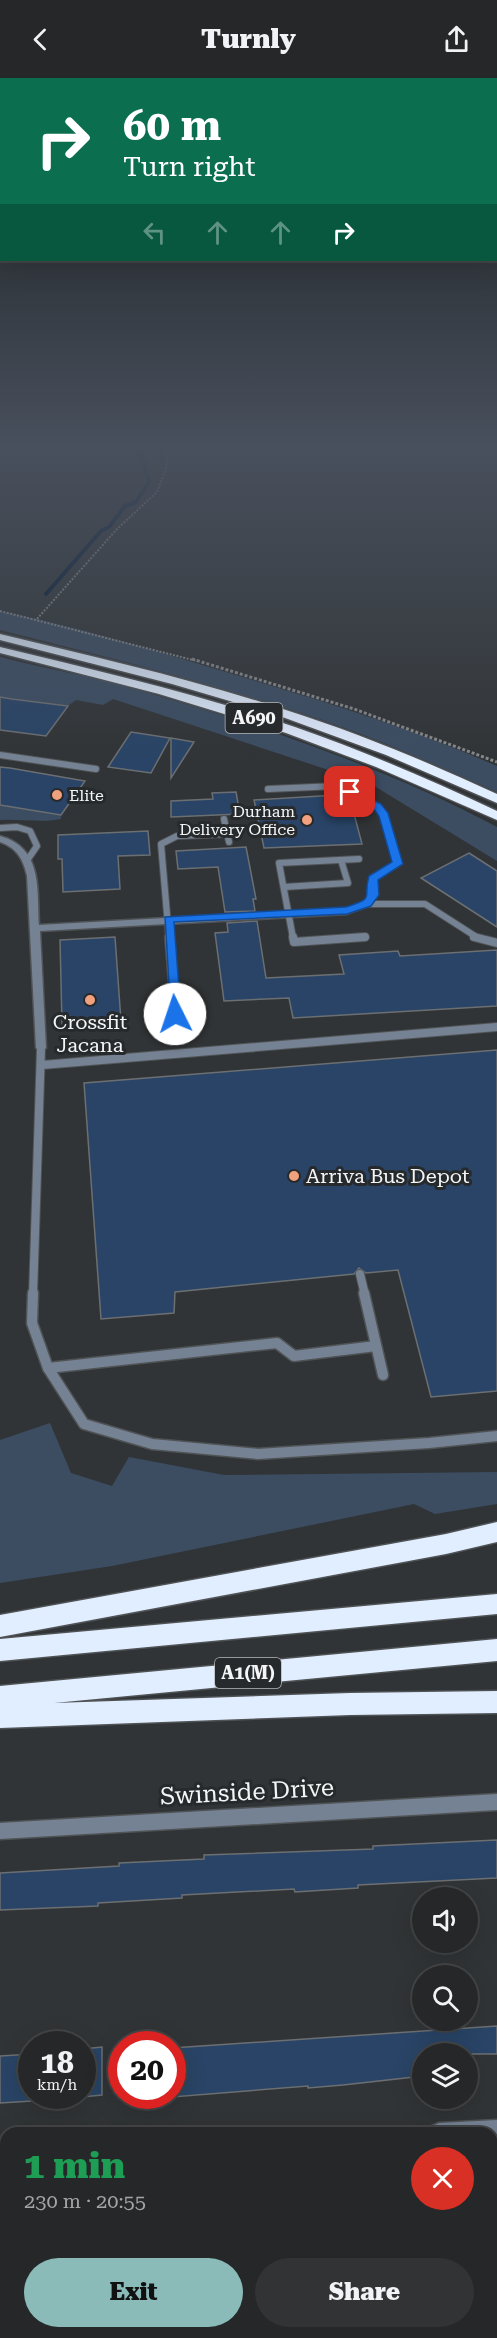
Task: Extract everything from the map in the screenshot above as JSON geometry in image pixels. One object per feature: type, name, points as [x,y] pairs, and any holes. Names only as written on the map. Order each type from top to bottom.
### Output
[{"type":"highway","name":"A690","points":[[0,637],[139,671],[283,713],[381,749],[497,799]]},
{"type":"highway","name":"A690","points":[[0,650],[128,682],[261,720],[368,759],[497,816]]},
{"type":"highway","points":[[0,1626],[446,1544],[497,1532]]},
{"type":"highway","name":"A1(M)","points":[[0,1650],[497,1604]]},
{"type":"highway","name":"A1(M)","points":[[0,1697],[497,1650]]},
{"type":"highway","points":[[0,1716],[350,1704],[497,1702]]},
{"type":"street","points":[[0,839],[20,849],[28,859],[32,876],[41,1048]]},
{"type":"street","points":[[35,928],[347,910]]},
{"type":"street","name":"Swinside Drive","points":[[0,1831],[497,1802]]},
{"type":"lane","points":[[0,755],[96,769]]},
{"type":"lane","points":[[268,789],[337,786],[378,806],[384,815],[397,864],[372,878],[374,895],[367,904]]},
{"type":"lane","points":[[175,1014],[169,919],[161,844],[177,836],[228,838],[224,819]]},
{"type":"lane","points":[[0,828],[17,827],[30,831],[37,846],[28,859]]},
{"type":"lane","points":[[359,859],[279,863],[294,942],[365,937]]},
{"type":"lane","points":[[284,887],[348,883],[341,860]]},
{"type":"lane","points":[[347,910],[367,904],[425,904],[476,938],[497,943]]},
{"type":"lane","points":[[42,1065],[497,1027]]},
{"type":"lane","points":[[41,1048],[32,1323],[48,1368],[84,1424],[152,1444],[258,1454],[429,1443],[497,1436]]},
{"type":"lane","points":[[360,1274],[383,1375]]},
{"type":"lane","points":[[48,1368],[277,1343],[294,1356],[376,1346]]},
{"type":"path","points":[[36,619],[99,549]]},
{"type":"path","points":[[0,611],[142,645],[294,689],[355,709],[497,762]]},
{"type":"shaded area","points":[[0,611],[144,647],[398,727],[497,766],[497,792],[392,747],[312,717],[179,676],[0,630]]},
{"type":"shaded area","points":[[0,657],[112,683],[222,715],[363,766],[454,805],[497,827],[497,861],[371,784],[113,699],[103,705],[76,700],[68,706],[0,697]]},
{"type":"shaded area","points":[[0,805],[61,815],[61,819],[0,820]]},
{"type":"shaded area","points":[[50,1423],[71,1473],[112,1486],[129,1457],[224,1475],[497,1472],[497,1504],[435,1514],[414,1504],[112,1566],[0,1583],[0,1440]]},
{"type":"building","points":[[0,697],[68,706],[46,736],[0,730]]},
{"type":"building","points":[[131,732],[170,738],[151,773],[108,767]]},
{"type":"building","points":[[171,738],[194,742],[171,778]]},
{"type":"building","points":[[0,767],[85,781],[61,815],[0,805]]},
{"type":"building","points":[[236,792],[240,814],[171,817],[171,801],[213,799],[212,793]]},
{"type":"building","name":"Durham Delivery Office","points":[[337,795],[340,807],[352,806],[362,844],[264,848],[254,800]]},
{"type":"building","points":[[148,831],[150,855],[118,856],[120,889],[63,892],[62,859],[58,859],[58,835]]},
{"type":"building","points":[[246,847],[256,899],[253,899],[255,911],[225,912],[218,867],[178,869],[176,851]]},
{"type":"building","points":[[469,853],[497,871],[497,927],[421,878]]},
{"type":"building","points":[[257,921],[266,978],[344,974],[339,955],[398,951],[400,956],[497,950],[497,1006],[293,1018],[289,998],[224,1001],[215,933],[228,932],[227,923]]},
{"type":"building","points":[[115,937],[121,1021],[62,1024],[60,940]]},
{"type":"building","name":"Arriva Bus Depot","points":[[497,1050],[497,1391],[431,1397],[398,1270],[366,1273],[359,1268],[354,1274],[175,1292],[174,1313],[101,1319],[84,1083]]},
{"type":"building","points":[[497,1840],[497,1878],[358,1885],[358,1888],[295,1892],[294,1889],[182,1895],[182,1898],[98,1903],[98,1906],[0,1910],[0,1873],[119,1866],[119,1863],[204,1859],[204,1855],[373,1849],[373,1846]]},
{"type":"building","points":[[497,2026],[497,2054],[478,2054],[478,2043],[412,2043],[412,2077],[308,2088],[308,2086],[186,2096],[186,2047],[423,2031],[478,2031],[478,2027]]},
{"type":"building","points":[[102,2047],[102,2095],[96,2096],[96,2048]]},
{"type":"building","points":[[18,2055],[18,2102],[0,2103],[0,2056]]},
{"type":"waterway","points":[[46,594],[85,549]]},
{"type":"place","name":"Elite","points":[[57,795]]},
{"type":"place","name":"Durham Delivery Office","points":[[307,820]]},
{"type":"place","name":"Crossfit Jacana","points":[[90,1000]]},
{"type":"place","name":"Arriva Bus Depot","points":[[294,1176]]},
{"type":"route","points":[[175,1014],[169,919],[347,910],[367,904],[374,895],[372,878],[397,864],[384,815],[378,806],[350,792]]}]
